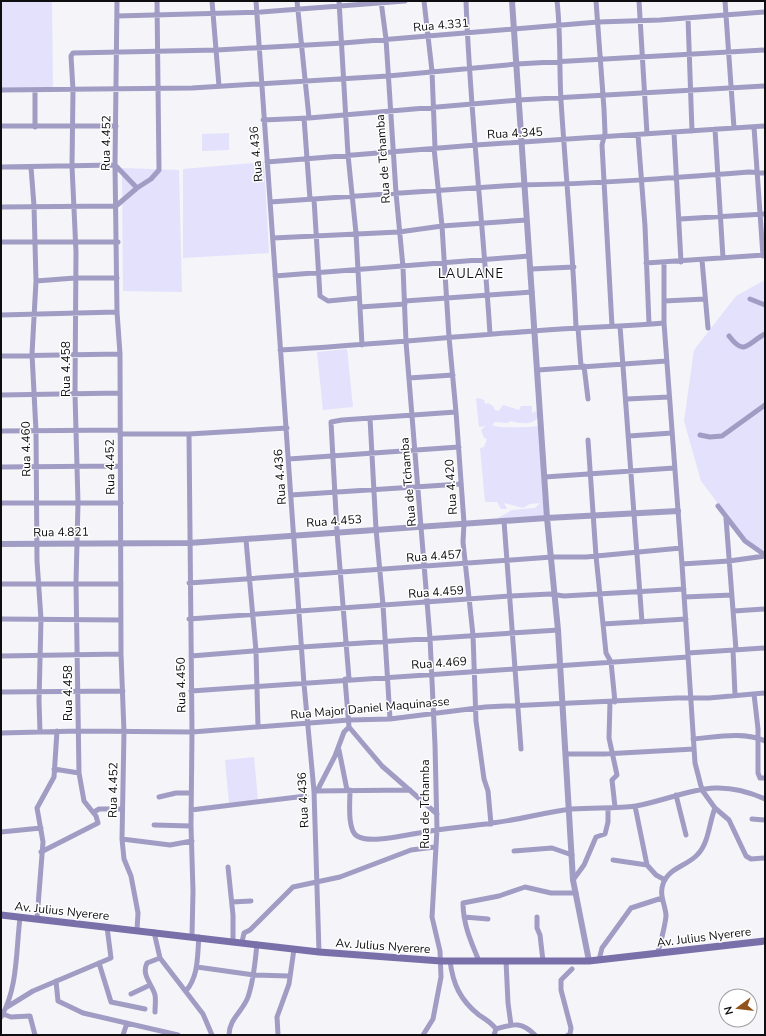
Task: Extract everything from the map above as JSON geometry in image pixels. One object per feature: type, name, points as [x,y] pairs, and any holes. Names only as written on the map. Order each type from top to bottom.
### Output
[{"type":"main road","name":"Av. Julius Nyerere","points":[[1,916],[137,930],[319,952],[441,961],[599,960],[765,941]]},
{"type":"street","name":"Rua 4.452","points":[[117,1],[115,166],[118,242],[117,312],[120,354],[122,543],[121,654],[124,732],[122,839],[124,859],[131,876],[138,914],[137,930]]},
{"type":"street","points":[[1,207],[116,206],[137,188],[151,179],[159,170],[157,1]]},
{"type":"street","points":[[212,1],[219,86]]},
{"type":"street","name":"Rua 4.436","points":[[256,1],[260,47],[263,120],[273,238],[304,684],[307,723],[316,791],[316,882],[319,952]]},
{"type":"street","points":[[297,1],[302,44],[306,118],[306,158],[316,235],[320,296],[328,302],[359,298]]},
{"type":"street","points":[[117,16],[214,14],[298,10],[339,4],[405,1]]},
{"type":"street","name":"Rua 4.420","points":[[424,1],[432,71],[434,148],[448,298],[449,337],[464,523],[465,564],[473,635],[475,708],[484,779],[488,791],[491,824]]},
{"type":"street","points":[[466,1],[469,69],[486,260],[490,334]]},
{"type":"street","points":[[512,1],[525,185],[526,220],[536,330],[547,518],[558,630],[570,809],[573,880],[589,960]]},
{"type":"street","points":[[557,1],[560,26],[561,99],[574,267],[577,328],[588,399]]},
{"type":"street","points":[[596,1],[604,96],[604,182],[612,326]]},
{"type":"street","points":[[639,1],[648,134]]},
{"type":"street","points":[[725,1],[734,128]]},
{"type":"street","name":"Rua de Tchamba","points":[[381,2],[386,39],[396,193],[403,267],[406,342],[428,602],[432,674],[436,814],[432,917],[441,961],[440,986],[435,1011],[430,1026],[423,1035]]},
{"type":"street","points":[[339,4],[343,43],[348,155],[356,233],[362,346]]},
{"type":"street","name":"Rua 4.331","points":[[117,53],[217,50],[302,44],[343,43],[598,22],[645,21],[765,12]]},
{"type":"street","points":[[688,18],[689,90],[692,131]]},
{"type":"street","points":[[1,90],[73,90],[262,84],[388,76],[516,64],[643,55],[765,50]]},
{"type":"street","name":"Rua 4.458","points":[[94,812],[84,801],[79,773],[76,583],[78,466],[75,394],[76,313],[72,166],[73,90],[71,56],[73,53],[117,53]]},
{"type":"street","points":[[263,120],[390,112],[519,100],[561,99],[765,86]]},
{"type":"street","points":[[35,90],[35,126]]},
{"type":"street","points":[[1,126],[116,126]]},
{"type":"street","name":"Rua 4.345","points":[[267,162],[434,148],[603,138],[765,126]]},
{"type":"street","points":[[646,263],[681,262],[764,255],[762,214],[756,172],[754,127]]},
{"type":"street","points":[[715,130],[723,258]]},
{"type":"street","points":[[674,132],[678,177],[681,262]]},
{"type":"street","points":[[638,135],[640,179],[644,207],[649,324]]},
{"type":"street","points":[[1,167],[115,166],[137,188]]},
{"type":"street","name":"Rua 4.460","points":[[31,167],[34,206],[36,281],[32,354],[37,467],[36,543],[41,619],[39,692],[40,732]]},
{"type":"street","points":[[270,202],[438,190],[525,185],[536,186],[756,172],[765,173]]},
{"type":"street","points":[[680,219],[762,214]]},
{"type":"street","points":[[273,238],[399,232],[442,226],[526,220]]},
{"type":"street","points":[[1,242],[118,242]]},
{"type":"street","points":[[275,276],[530,256]]},
{"type":"street","points":[[702,260],[708,328]]},
{"type":"street","points":[[664,263],[664,323],[696,772],[702,790],[715,808],[729,820],[746,856],[751,860],[765,858]]},
{"type":"street","points":[[531,269],[574,267]]},
{"type":"street","points":[[36,281],[75,278],[117,278]]},
{"type":"street","points":[[360,307],[448,298],[532,292]]},
{"type":"street","points":[[664,301],[705,299]]},
{"type":"street","points":[[750,299],[765,305]]},
{"type":"street","points":[[1,315],[117,312]]},
{"type":"street","points":[[280,350],[362,346],[536,330],[664,323]]},
{"type":"street","points":[[620,326],[627,399],[633,513],[642,622]]},
{"type":"street","points":[[729,336],[736,345],[745,347],[765,334]]},
{"type":"street","points":[[1,356],[32,354],[120,354]]},
{"type":"street","points":[[538,370],[667,361]]},
{"type":"street","points":[[409,378],[453,375]]},
{"type":"street","points":[[1,395],[120,392]]},
{"type":"street","points":[[627,399],[669,397]]},
{"type":"street","points":[[700,435],[710,437],[722,436],[765,405]]},
{"type":"street","points":[[436,814],[370,754],[360,738],[349,727],[347,644],[337,532],[331,422],[412,414],[456,412]]},
{"type":"street","points":[[370,418],[376,529],[384,605],[390,719]]},
{"type":"street","points":[[1,431],[77,430],[189,434],[286,428]]},
{"type":"street","points":[[629,436],[672,433]]},
{"type":"street","name":"Rua 4.450","points":[[186,991],[193,981],[197,967],[191,826],[192,732],[189,619],[189,434]]},
{"type":"street","points":[[588,440],[596,556],[606,653],[611,662],[612,702],[609,738],[617,775],[612,780],[615,807]]},
{"type":"street","points":[[289,459],[459,447]]},
{"type":"street","points":[[1,467],[120,466]]},
{"type":"street","points":[[545,476],[631,472],[674,468]]},
{"type":"street","points":[[291,495],[461,484]]},
{"type":"street","points":[[1,503],[121,503]]},
{"type":"street","points":[[718,506],[745,541],[765,555]]},
{"type":"street","name":"Rua 4.453","points":[[122,543],[189,543],[246,540],[293,535],[464,523],[678,511]]},
{"type":"street","points":[[726,518],[734,611],[735,695]]},
{"type":"street","points":[[504,521],[511,596],[521,749]]},
{"type":"street","points":[[246,540],[254,615],[258,687],[258,727]]},
{"type":"street","name":"Rua 4.821","points":[[1,544],[122,543]]},
{"type":"street","name":"Rua 4.457","points":[[189,583],[507,560],[596,556],[681,548]]},
{"type":"street","points":[[682,564],[729,561],[765,555]]},
{"type":"street","points":[[1,584],[121,584]]},
{"type":"street","name":"Rua 4.459","points":[[189,619],[511,596],[564,596],[684,589]]},
{"type":"street","points":[[684,597],[732,595]]},
{"type":"street","points":[[734,611],[765,609]]},
{"type":"street","points":[[603,624],[686,619]]},
{"type":"street","points":[[1,620],[121,620]]},
{"type":"street","points":[[191,656],[302,646],[558,630]]},
{"type":"street","name":"Rua 4.469","points":[[191,691],[304,684],[347,679],[560,666],[765,648]]},
{"type":"street","points":[[1,656],[78,656],[121,654]]},
{"type":"street","points":[[1,692],[123,691]]},
{"type":"street","name":"Rua Major Daniel Maquinasse","points":[[1,733],[78,730],[192,732],[349,720],[390,719],[433,715],[475,708],[519,705],[676,698],[691,699],[765,693]]},
{"type":"street","points":[[754,694],[758,738],[758,773],[760,778],[765,778]]},
{"type":"street","points":[[349,727],[344,732],[338,749],[316,791],[410,790]]},
{"type":"street","points":[[37,919],[41,852],[43,842],[37,808],[54,777],[57,731]]},
{"type":"street","points":[[693,739],[731,736],[758,738],[765,741]]},
{"type":"street","points":[[338,749],[348,790],[350,822],[353,833],[366,839],[491,824],[570,809],[635,806],[676,794],[702,790],[730,788],[745,791],[765,799]]},
{"type":"street","points":[[566,754],[613,754],[694,749]]},
{"type":"street","points":[[54,769],[79,773]]},
{"type":"street","points":[[158,797],[176,793],[191,793]]},
{"type":"street","points":[[676,794],[686,835]]},
{"type":"street","points":[[191,810],[306,796]]},
{"type":"street","points":[[635,806],[647,865],[656,875],[665,880]]},
{"type":"street","points":[[573,880],[584,864],[596,837],[605,834],[608,822],[608,808]]},
{"type":"street","points":[[657,954],[666,917],[662,898],[662,889],[665,880],[675,870],[697,856],[706,842],[715,808]]},
{"type":"street","points":[[41,852],[98,824],[98,820],[94,812],[99,809],[122,809]]},
{"type":"street","points":[[752,818],[765,820]]},
{"type":"street","points":[[154,825],[191,826]]},
{"type":"street","points":[[1,832],[41,828]]},
{"type":"street","points":[[122,839],[170,846],[192,841]]},
{"type":"street","points":[[242,942],[244,933],[250,930],[292,888],[372,866],[396,854],[416,849],[435,847]]},
{"type":"street","points":[[514,851],[552,848],[572,855]]},
{"type":"street","points":[[613,860],[647,865]]},
{"type":"street","points":[[228,867],[232,902],[233,941]]},
{"type":"street","points":[[479,961],[464,918],[463,903],[499,896],[519,888],[530,888],[552,893],[576,893]]},
{"type":"street","points":[[599,960],[602,948],[631,908],[662,898]]},
{"type":"street","points":[[232,902],[251,901]]},
{"type":"street","points":[[537,917],[537,928],[540,935],[544,961]]},
{"type":"street","points":[[20,918],[7,1007],[2,1015],[11,1017],[30,1016],[35,1035]]},
{"type":"street","points":[[464,918],[488,919]]},
{"type":"street","points":[[7,1007],[33,991],[112,958],[107,927]]},
{"type":"street","points":[[154,932],[160,958],[186,991],[207,1022],[212,1035]]},
{"type":"street","points":[[229,1035],[233,1018],[246,1002],[254,975],[257,944]]},
{"type":"street","points":[[278,1035],[277,1017],[286,994],[294,949]]},
{"type":"street","points":[[155,1012],[155,998],[146,974],[146,965],[160,958]]},
{"type":"street","points":[[450,961],[454,983],[463,1000],[496,1028]]},
{"type":"street","points":[[506,961],[508,1003],[511,1025]]},
{"type":"street","points":[[99,963],[110,1001],[145,1009]]},
{"type":"street","points":[[197,967],[254,975],[290,976]]},
{"type":"street","points":[[568,1035],[571,1028],[561,990],[561,980],[572,969]]},
{"type":"street","points":[[56,981],[57,999],[60,1004],[84,1013],[178,1035]]},
{"type":"street","points":[[131,994],[150,985]]},
{"type":"street","points":[[123,1035],[127,1023]]},
{"type":"street","points":[[496,1028],[511,1025],[523,1025],[535,1035]]},
{"type":"street","points":[[494,1035],[496,1028]]},
{"type":"shaded area","points":[[1,1],[52,1],[53,90],[1,90]]},
{"type":"shaded area","points":[[229,133],[229,150],[202,151],[202,134]]},
{"type":"shaded area","points":[[264,162],[269,253],[183,258],[183,169]]},
{"type":"shaded area","points":[[122,168],[179,170],[182,292],[123,291]]},
{"type":"shaded area","points":[[765,280],[765,553],[749,545],[701,481],[684,421],[694,350],[736,296]]},
{"type":"shaded area","points":[[347,349],[353,407],[323,410],[317,352]]},
{"type":"shaded area","points":[[478,398],[484,400],[485,404],[488,403],[493,406],[495,410],[499,411],[503,405],[519,410],[521,406],[532,406],[532,413],[537,411],[539,414],[535,421],[528,423],[511,421],[507,423],[495,422],[492,425],[508,427],[540,426],[546,518],[498,520],[498,518],[512,510],[535,508],[540,503],[530,504],[523,508],[504,503],[507,509],[501,509],[497,502],[485,502],[480,448],[484,447],[487,439],[484,438],[481,430],[486,426],[479,427],[476,399]]},
{"type":"shaded area","points":[[254,757],[258,800],[229,803],[225,760]]},
{"type":"district","name":"LAULANE","points":[[471,273]]}]
